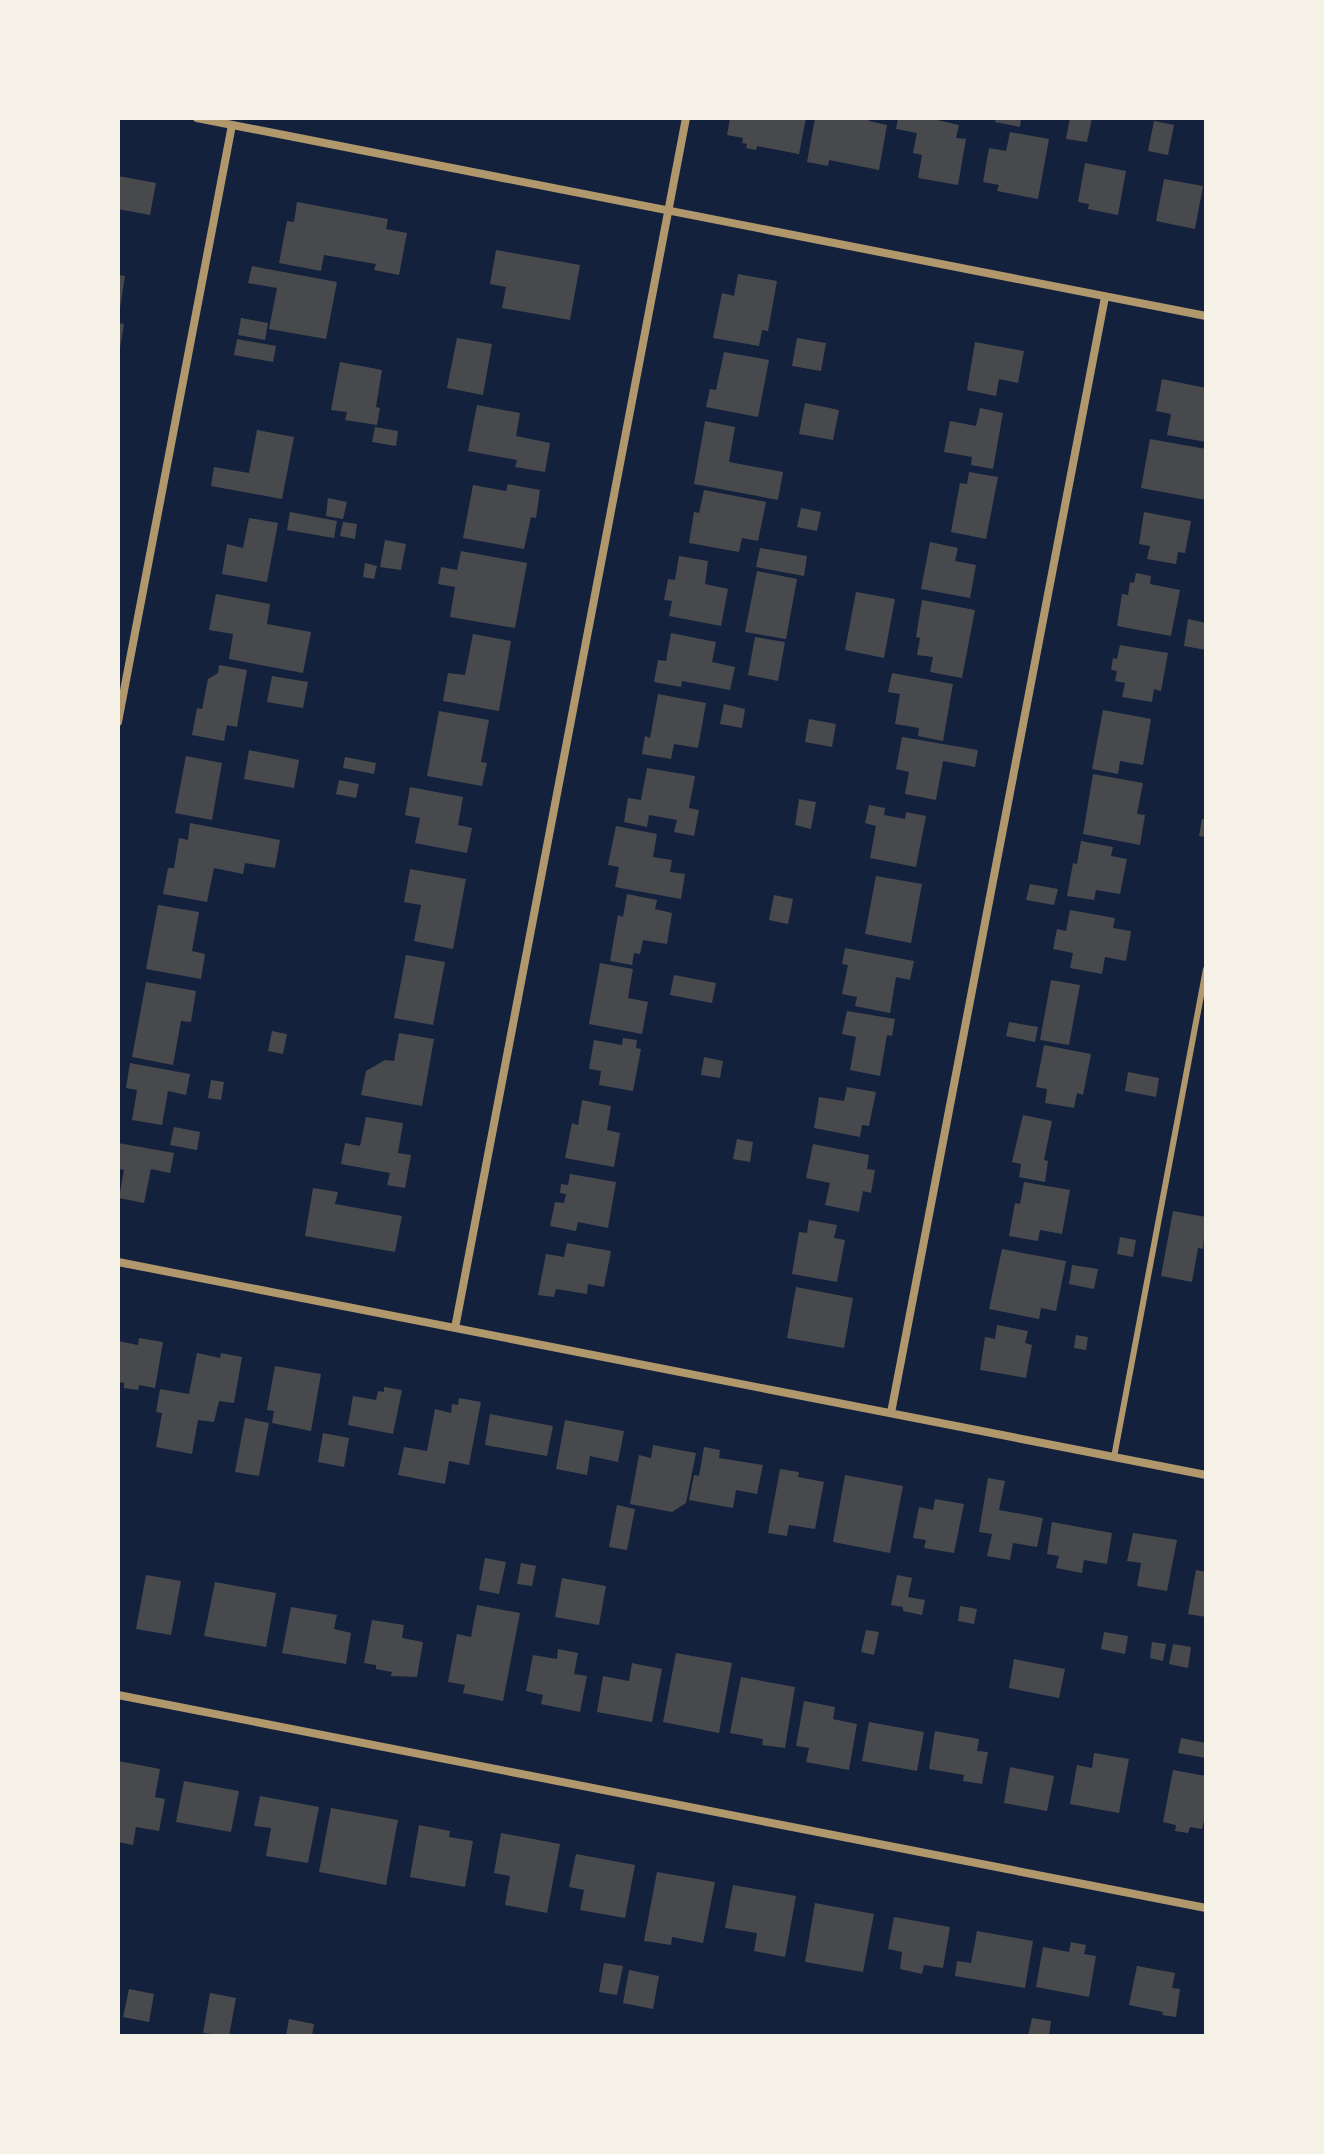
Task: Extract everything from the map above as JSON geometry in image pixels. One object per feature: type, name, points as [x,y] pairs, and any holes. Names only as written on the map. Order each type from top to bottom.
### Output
[{"type":"street","points":[[197,118],[1206,316]]},
{"type":"street","points":[[455,1328],[686,118]]},
{"type":"street","points":[[118,722],[232,125]]},
{"type":"street","points":[[891,1413],[1105,297]]},
{"type":"street","points":[[118,1262],[1206,1475]]},
{"type":"street","points":[[118,1695],[1206,1908]]},
{"type":"lane","points":[[1114,1457],[1206,969]]},
{"type":"building","points":[[730,118],[806,118],[799,154],[757,146],[756,150],[746,148],[743,138],[727,135]]},
{"type":"building","points":[[815,118],[870,118],[869,121],[887,125],[879,170],[829,160],[828,166],[807,162]]},
{"type":"building","points":[[898,118],[928,118],[959,125],[956,138],[966,139],[958,185],[918,178],[922,155],[913,153],[917,133],[896,129]]},
{"type":"building","points":[[996,118],[1021,118],[1020,127],[995,122]]},
{"type":"building","points":[[1070,118],[1092,118],[1087,142],[1066,139]]},
{"type":"building","points":[[1154,121],[1174,125],[1168,155],[1148,151]]},
{"type":"building","points":[[1010,132],[1049,139],[1038,199],[997,191],[999,185],[983,182],[989,148],[1006,151]]},
{"type":"building","points":[[1085,163],[1126,171],[1118,215],[1088,209],[1089,204],[1078,202]]},
{"type":"building","points":[[118,176],[156,183],[150,215],[118,209]]},
{"type":"building","points":[[1164,179],[1203,186],[1195,229],[1156,221]]},
{"type":"building","points":[[297,202],[388,219],[386,229],[407,233],[399,275],[374,270],[376,264],[324,255],[321,271],[279,263],[287,221],[294,222]]},
{"type":"building","points":[[496,250],[580,265],[570,320],[502,308],[506,287],[490,284]]},
{"type":"building","points":[[252,266],[337,282],[326,339],[269,329],[277,288],[248,283]]},
{"type":"building","points":[[738,274],[777,281],[768,331],[762,330],[759,346],[713,338],[722,293],[734,296]]},
{"type":"building","points":[[118,275],[125,276],[120,308],[118,308]]},
{"type":"building","points":[[241,318],[268,323],[265,340],[238,335]]},
{"type":"building","points":[[118,323],[124,324],[120,348],[118,348]]},
{"type":"building","points":[[457,338],[492,344],[483,395],[447,388]]},
{"type":"building","points":[[797,338],[826,343],[821,371],[792,366]]},
{"type":"building","points":[[237,339],[276,346],[273,362],[234,355]]},
{"type":"building","points":[[975,342],[1024,351],[1018,383],[999,379],[996,396],[967,390]]},
{"type":"building","points":[[724,352],[769,360],[758,417],[706,407],[710,389],[716,390]]},
{"type":"building","points":[[340,362],[382,370],[376,407],[380,408],[377,425],[345,420],[347,412],[331,410]]},
{"type":"building","points":[[1162,379],[1206,388],[1206,442],[1167,435],[1171,414],[1156,411]]},
{"type":"building","points":[[805,403],[839,410],[833,440],[799,434]]},
{"type":"building","points":[[477,405],[520,413],[516,436],[550,443],[545,472],[515,467],[517,460],[468,451]]},
{"type":"building","points":[[980,408],[1003,413],[993,469],[971,465],[972,457],[944,452],[950,421],[976,426]]},
{"type":"building","points":[[705,421],[735,427],[729,462],[783,472],[778,500],[694,484]]},
{"type":"building","points":[[375,427],[398,431],[396,446],[372,442]]},
{"type":"building","points":[[257,430],[294,437],[282,499],[211,486],[214,467],[249,473]]},
{"type":"building","points":[[1150,439],[1206,449],[1206,500],[1141,488]]},
{"type":"building","points":[[969,472],[998,477],[986,539],[951,532],[960,483],[967,484]]},
{"type":"building","points":[[508,484],[540,490],[536,518],[531,517],[524,549],[463,538],[473,485],[506,491]]},
{"type":"building","points":[[704,490],[766,502],[758,541],[742,538],[739,552],[689,543],[694,512],[699,513]]},
{"type":"building","points":[[328,498],[347,502],[343,519],[326,516]]},
{"type":"building","points":[[801,508],[821,512],[817,531],[797,527]]},
{"type":"building","points":[[290,512],[337,521],[334,538],[287,530]]},
{"type":"building","points":[[1144,512],[1191,521],[1185,553],[1178,552],[1176,564],[1147,559],[1150,546],[1139,544]]},
{"type":"building","points":[[249,518],[278,523],[267,582],[222,574],[227,544],[243,548]]},
{"type":"building","points":[[343,522],[357,524],[355,539],[340,536]]},
{"type":"building","points":[[385,540],[406,544],[401,570],[380,567]]},
{"type":"building","points":[[930,542],[958,548],[955,561],[976,565],[970,598],[921,589]]},
{"type":"building","points":[[760,548],[807,556],[804,576],[756,567]]},
{"type":"building","points":[[461,551],[527,563],[515,628],[450,617],[455,587],[438,584],[441,567],[457,570]]},
{"type":"building","points":[[679,556],[708,561],[705,584],[728,589],[721,626],[669,616],[672,601],[664,600],[668,579],[675,580]]},
{"type":"building","points":[[365,563],[377,566],[374,579],[363,577]]},
{"type":"building","points":[[757,571],[797,579],[786,639],[745,632]]},
{"type":"building","points":[[1136,573],[1151,576],[1150,584],[1180,590],[1171,636],[1117,626],[1122,594],[1128,595],[1130,582],[1134,583]]},
{"type":"building","points":[[856,592],[895,599],[884,658],[845,650]]},
{"type":"building","points":[[216,594],[270,604],[267,624],[311,632],[303,673],[229,659],[233,634],[209,630]]},
{"type":"building","points":[[922,600],[975,610],[962,678],[930,672],[933,657],[917,655],[920,638],[916,637]]},
{"type":"building","points":[[1188,619],[1206,623],[1206,650],[1184,646]]},
{"type":"building","points":[[671,633],[716,642],[712,662],[735,667],[730,690],[682,681],[681,687],[654,682],[658,660],[666,661]]},
{"type":"building","points":[[473,634],[511,641],[499,711],[443,701],[448,673],[465,675]]},
{"type":"building","points":[[755,637],[785,642],[778,681],[748,675]]},
{"type":"building","points":[[1120,645],[1168,653],[1161,691],[1154,689],[1152,702],[1122,697],[1125,683],[1115,681],[1117,671],[1111,670]]},
{"type":"building","points":[[219,665],[247,670],[237,727],[227,725],[224,741],[192,735],[197,708],[202,709],[208,679],[218,673]]},
{"type":"building","points":[[892,673],[953,684],[943,741],[918,736],[919,728],[895,724],[900,694],[888,692]]},
{"type":"building","points":[[272,676],[308,682],[303,708],[267,702]]},
{"type":"building","points":[[658,694],[706,703],[698,748],[674,744],[671,759],[642,754],[645,736],[650,738]]},
{"type":"building","points":[[724,704],[745,709],[742,728],[720,724]]},
{"type":"building","points":[[1103,710],[1151,719],[1143,765],[1120,761],[1118,774],[1092,769]]},
{"type":"building","points":[[439,711],[489,720],[481,762],[487,763],[482,786],[427,776]]},
{"type":"building","points":[[809,719],[836,724],[832,747],[805,742]]},
{"type":"building","points":[[902,737],[978,750],[975,767],[943,761],[936,800],[905,794],[909,772],[896,769]]},
{"type":"building","points":[[249,750],[299,760],[294,788],[244,779]]},
{"type":"building","points":[[186,756],[222,763],[212,820],[175,813]]},
{"type":"building","points":[[345,757],[376,763],[374,774],[343,768]]},
{"type":"building","points":[[647,768],[695,776],[689,808],[699,810],[694,836],[674,832],[677,820],[649,815],[647,827],[624,822],[628,798],[641,800]]},
{"type":"building","points":[[1093,774],[1143,783],[1137,814],[1145,815],[1140,845],[1083,834]]},
{"type":"building","points":[[339,780],[359,784],[356,798],[336,794]]},
{"type":"building","points":[[410,787],[463,797],[458,825],[472,828],[467,853],[415,843],[420,818],[405,815]]},
{"type":"building","points":[[799,799],[816,802],[811,829],[795,825]]},
{"type":"building","points":[[869,805],[885,808],[884,815],[905,819],[906,812],[926,816],[916,867],[870,858],[876,826],[865,823]]},
{"type":"building","points":[[1202,819],[1206,820],[1206,837],[1199,836]]},
{"type":"building","points":[[190,823],[280,840],[275,868],[245,863],[243,874],[214,868],[207,902],[163,894],[168,868],[174,868],[179,838],[188,840]]},
{"type":"building","points":[[616,826],[657,834],[653,857],[672,860],[670,872],[685,874],[681,899],[615,887],[619,867],[608,865]]},
{"type":"building","points":[[1081,841],[1113,847],[1111,856],[1127,859],[1120,894],[1096,890],[1094,900],[1067,896]]},
{"type":"building","points":[[410,869],[466,879],[453,949],[414,941],[421,905],[404,902]]},
{"type":"building","points":[[876,876],[922,884],[911,943],[865,934]]},
{"type":"building","points":[[1030,884],[1058,889],[1054,905],[1026,900]]},
{"type":"building","points":[[627,894],[657,900],[655,909],[672,913],[667,944],[643,940],[640,954],[634,953],[632,965],[610,961],[618,915],[623,917]]},
{"type":"building","points":[[774,895],[793,899],[788,924],[769,920]]},
{"type":"building","points":[[158,905],[199,912],[192,951],[205,954],[201,979],[146,969]]},
{"type":"building","points":[[1070,910],[1115,918],[1113,928],[1131,931],[1126,961],[1105,957],[1102,974],[1070,968],[1073,953],[1053,949],[1057,929],[1066,931]]},
{"type":"building","points":[[845,948],[914,961],[910,980],[896,977],[890,1013],[855,1006],[857,997],[842,994],[848,965],[842,964]]},
{"type":"building","points":[[406,955],[445,962],[433,1025],[394,1018]]},
{"type":"building","points":[[600,963],[633,969],[628,998],[648,1002],[642,1034],[589,1024]]},
{"type":"building","points":[[674,975],[716,983],[712,1003],[670,995]]},
{"type":"building","points":[[1051,980],[1080,985],[1069,1045],[1040,1040]]},
{"type":"building","points":[[146,982],[196,991],[191,1022],[181,1021],[173,1065],[132,1057]]},
{"type":"building","points":[[847,1011],[895,1019],[892,1036],[887,1035],[880,1076],[850,1070],[856,1037],[842,1034]]},
{"type":"building","points":[[1009,1022],[1038,1027],[1035,1042],[1006,1036]]},
{"type":"building","points":[[272,1031],[287,1034],[283,1054],[268,1051]]},
{"type":"building","points":[[399,1033],[434,1039],[422,1106],[361,1095],[366,1071],[385,1060],[394,1061]]},
{"type":"building","points":[[623,1038],[637,1040],[636,1048],[641,1049],[633,1091],[599,1085],[601,1071],[589,1069],[594,1040],[622,1045]]},
{"type":"building","points":[[1044,1045],[1091,1054],[1083,1095],[1077,1093],[1074,1108],[1045,1103],[1047,1089],[1036,1087]]},
{"type":"building","points":[[704,1057],[723,1061],[720,1078],[701,1075]]},
{"type":"building","points":[[130,1063],[190,1074],[186,1095],[168,1091],[162,1125],[132,1120],[137,1090],[126,1088]]},
{"type":"building","points":[[1128,1072],[1159,1078],[1156,1097],[1125,1091]]},
{"type":"building","points":[[211,1080],[224,1082],[221,1100],[208,1098]]},
{"type":"building","points":[[847,1087],[876,1092],[869,1126],[862,1125],[860,1137],[814,1128],[819,1097],[844,1101]]},
{"type":"building","points":[[582,1100],[611,1106],[607,1130],[620,1133],[614,1167],[565,1158],[572,1123],[578,1125]]},
{"type":"building","points":[[1023,1115],[1052,1121],[1044,1160],[1048,1161],[1045,1182],[1019,1177],[1021,1164],[1012,1162]]},
{"type":"building","points":[[366,1117],[403,1123],[398,1153],[411,1155],[405,1188],[387,1185],[390,1173],[341,1164],[345,1143],[360,1146]]},
{"type":"building","points":[[174,1127],[200,1132],[197,1150],[170,1145]]},
{"type":"building","points":[[737,1139],[753,1142],[750,1162],[733,1159]]},
{"type":"building","points":[[118,1143],[174,1153],[170,1173],[151,1169],[144,1203],[119,1198],[124,1170],[118,1169]]},
{"type":"building","points":[[813,1144],[869,1155],[867,1169],[875,1170],[871,1193],[863,1191],[859,1212],[825,1205],[830,1183],[806,1178]]},
{"type":"building","points":[[570,1174],[616,1182],[608,1228],[578,1222],[576,1231],[550,1226],[555,1202],[564,1203],[566,1194],[560,1193],[561,1184],[568,1185]]},
{"type":"building","points":[[1024,1182],[1070,1190],[1062,1234],[1040,1230],[1038,1241],[1009,1236],[1015,1203],[1020,1204]]},
{"type":"building","points":[[313,1188],[338,1192],[335,1204],[402,1216],[395,1252],[305,1236]]},
{"type":"building","points":[[1173,1211],[1206,1217],[1203,1249],[1198,1248],[1192,1282],[1161,1276]]},
{"type":"building","points":[[809,1220],[837,1225],[834,1238],[845,1240],[837,1282],[792,1274],[799,1232],[807,1233]]},
{"type":"building","points":[[1120,1237],[1136,1240],[1133,1257],[1117,1254]]},
{"type":"building","points":[[567,1243],[611,1251],[604,1287],[588,1284],[587,1294],[556,1289],[554,1297],[538,1295],[546,1254],[564,1257]]},
{"type":"building","points":[[1002,1249],[1066,1261],[1056,1311],[1041,1308],[1039,1319],[989,1309]]},
{"type":"building","points":[[1072,1265],[1098,1269],[1094,1289],[1069,1284]]},
{"type":"building","points":[[796,1287],[853,1298],[844,1348],[787,1338]]},
{"type":"building","points":[[997,1325],[1028,1331],[1025,1343],[1032,1345],[1026,1378],[980,1370],[985,1337],[995,1339]]},
{"type":"building","points":[[1076,1335],[1088,1337],[1086,1350],[1074,1348]]},
{"type":"building","points":[[139,1338],[163,1342],[155,1388],[139,1385],[138,1390],[124,1388],[124,1383],[118,1382],[118,1341],[138,1345]]},
{"type":"building","points":[[197,1353],[220,1358],[221,1353],[242,1357],[234,1403],[219,1401],[214,1422],[198,1420],[192,1454],[156,1447],[162,1413],[156,1412],[160,1389],[189,1394]]},
{"type":"building","points":[[275,1366],[321,1374],[311,1431],[272,1423],[274,1411],[267,1410]]},
{"type":"building","points":[[384,1387],[402,1390],[393,1434],[348,1425],[353,1396],[376,1400],[378,1391],[384,1392]]},
{"type":"building","points":[[459,1398],[481,1402],[469,1465],[449,1461],[445,1484],[398,1475],[404,1447],[427,1451],[435,1409],[451,1413],[452,1404],[458,1405]]},
{"type":"building","points":[[490,1414],[553,1426],[547,1456],[485,1445]]},
{"type":"building","points":[[245,1418],[269,1423],[259,1476],[235,1472]]},
{"type":"building","points":[[565,1420],[624,1431],[618,1462],[590,1456],[587,1475],[556,1469]]},
{"type":"building","points":[[323,1433],[349,1438],[344,1467],[318,1462]]},
{"type":"building","points":[[653,1445],[696,1453],[686,1503],[672,1512],[630,1504],[639,1455],[651,1458]]},
{"type":"building","points":[[704,1447],[720,1450],[719,1458],[763,1465],[757,1494],[736,1490],[733,1508],[689,1500],[694,1475],[699,1476]]},
{"type":"building","points":[[780,1469],[799,1472],[798,1477],[824,1482],[815,1529],[789,1525],[787,1536],[768,1533]]},
{"type":"building","points":[[845,1475],[903,1486],[890,1553],[833,1542]]},
{"type":"building","points":[[988,1478],[1005,1481],[999,1510],[1043,1518],[1037,1547],[1013,1543],[1010,1560],[987,1556],[992,1534],[979,1532]]},
{"type":"building","points":[[935,1499],[964,1504],[954,1553],[924,1548],[926,1540],[913,1538],[919,1507],[933,1510]]},
{"type":"building","points":[[617,1505],[635,1509],[627,1550],[609,1547]]},
{"type":"building","points":[[1052,1522],[1112,1533],[1107,1564],[1084,1560],[1082,1573],[1056,1568],[1059,1556],[1047,1554]]},
{"type":"building","points":[[1133,1533],[1177,1540],[1167,1591],[1137,1586],[1141,1563],[1127,1561]]},
{"type":"building","points":[[485,1558],[506,1562],[499,1594],[479,1590]]},
{"type":"building","points":[[521,1563],[536,1566],[532,1586],[517,1584]]},
{"type":"building","points":[[1196,1570],[1206,1572],[1206,1617],[1188,1614]]},
{"type":"building","points":[[146,1575],[181,1581],[171,1635],[136,1629]]},
{"type":"building","points":[[897,1575],[912,1578],[908,1597],[925,1600],[922,1615],[891,1605]]},
{"type":"building","points":[[562,1578],[606,1586],[599,1625],[555,1617]]},
{"type":"building","points":[[215,1582],[276,1593],[266,1647],[204,1636]]},
{"type":"building","points":[[477,1605],[520,1613],[503,1701],[463,1693],[465,1685],[448,1682],[457,1634],[471,1637]]},
{"type":"building","points":[[960,1606],[977,1609],[974,1624],[958,1621]]},
{"type":"building","points":[[291,1607],[337,1615],[334,1629],[351,1633],[346,1664],[282,1653]]},
{"type":"building","points":[[372,1620],[404,1625],[402,1638],[423,1642],[417,1677],[391,1676],[392,1672],[364,1663]]},
{"type":"building","points":[[866,1630],[879,1632],[874,1655],[861,1652]]},
{"type":"building","points":[[1104,1632],[1128,1636],[1125,1654],[1101,1649]]},
{"type":"building","points":[[1152,1642],[1166,1644],[1163,1661],[1150,1658]]},
{"type":"building","points":[[1173,1644],[1191,1647],[1188,1668],[1169,1664]]},
{"type":"building","points":[[558,1649],[578,1653],[574,1674],[587,1676],[580,1712],[541,1704],[543,1695],[526,1691],[533,1655],[557,1659]]},
{"type":"building","points":[[676,1653],[732,1663],[719,1733],[663,1722]]},
{"type":"building","points":[[1014,1659],[1065,1669],[1059,1698],[1009,1688]]},
{"type":"building","points":[[632,1663],[662,1669],[652,1722],[597,1712],[603,1676],[629,1681]]},
{"type":"building","points":[[741,1677],[795,1687],[785,1748],[762,1745],[763,1739],[730,1733]]},
{"type":"building","points":[[804,1701],[835,1707],[833,1719],[857,1724],[849,1770],[806,1762],[809,1748],[796,1746]]},
{"type":"building","points":[[869,1722],[924,1732],[917,1771],[862,1761]]},
{"type":"building","points":[[935,1731],[979,1739],[977,1751],[988,1752],[982,1784],[963,1781],[964,1775],[929,1769]]},
{"type":"building","points":[[1181,1738],[1206,1743],[1206,1758],[1178,1753]]},
{"type":"building","points":[[1094,1753],[1129,1759],[1119,1813],[1070,1804],[1077,1765],[1092,1768]]},
{"type":"building","points":[[118,1761],[160,1769],[155,1797],[165,1799],[159,1831],[136,1827],[133,1845],[118,1842]]},
{"type":"building","points":[[1010,1767],[1054,1776],[1047,1811],[1004,1803]]},
{"type":"building","points":[[1173,1770],[1206,1776],[1206,1813],[1202,1829],[1190,1827],[1188,1833],[1175,1831],[1176,1825],[1163,1822]]},
{"type":"building","points":[[184,1781],[239,1791],[231,1832],[176,1822]]},
{"type":"building","points":[[260,1796],[319,1807],[308,1863],[266,1856],[271,1828],[254,1826]]},
{"type":"building","points":[[331,1808],[398,1820],[386,1885],[319,1872]]},
{"type":"building","points":[[419,1825],[450,1831],[449,1837],[473,1841],[465,1887],[410,1877]]},
{"type":"building","points":[[501,1833],[560,1844],[547,1913],[505,1905],[510,1876],[494,1873]]},
{"type":"building","points":[[576,1854],[635,1865],[625,1918],[580,1910],[584,1890],[569,1887]]},
{"type":"building","points":[[657,1872],[715,1882],[703,1943],[672,1937],[671,1945],[644,1941]]},
{"type":"building","points":[[733,1885],[796,1896],[785,1957],[754,1951],[757,1933],[725,1928]]},
{"type":"building","points":[[815,1903],[874,1914],[863,1972],[805,1962]]},
{"type":"building","points":[[894,1917],[950,1927],[943,1968],[924,1965],[922,1974],[900,1969],[902,1952],[888,1949]]},
{"type":"building","points":[[977,1931],[1033,1941],[1025,1988],[955,1976],[957,1961],[971,1963]]},
{"type":"building","points":[[1071,1942],[1086,1945],[1084,1954],[1096,1956],[1089,1997],[1036,1987],[1043,1947],[1069,1952]]},
{"type":"building","points":[[604,1963],[623,1966],[617,1995],[599,1992]]},
{"type":"building","points":[[1137,1966],[1175,1973],[1172,1988],[1180,1989],[1176,2017],[1129,2005]]},
{"type":"building","points":[[629,1970],[659,1976],[653,2009],[623,2003]]},
{"type":"building","points":[[129,1989],[154,1994],[149,2022],[123,2017]]},
{"type":"building","points":[[210,1993],[236,1998],[229,2036],[203,2033]]},
{"type":"building","points":[[1032,2018],[1051,2021],[1049,2036],[1028,2036]]},
{"type":"building","points":[[289,2019],[314,2024],[312,2036],[286,2036]]}]
